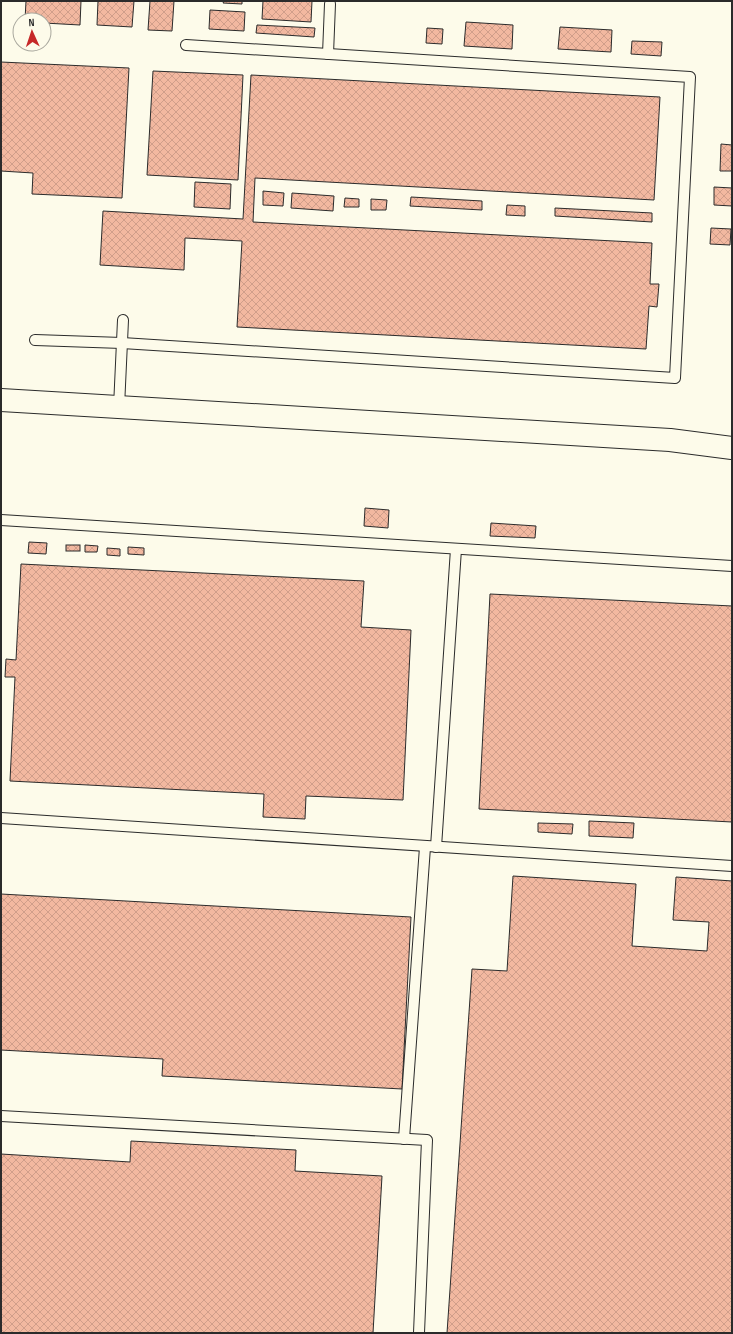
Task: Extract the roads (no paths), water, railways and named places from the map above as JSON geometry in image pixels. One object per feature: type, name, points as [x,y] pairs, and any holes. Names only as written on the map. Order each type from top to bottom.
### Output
[{"type":"street","points":[[1,400],[670,440],[732,448]]},
{"type":"lane","points":[[328,54],[330,4]]},
{"type":"lane","points":[[35,340],[122,343],[676,378],[690,77],[186,45]]},
{"type":"lane","points":[[120,407],[123,320]]},
{"type":"lane","points":[[1,520],[732,566]]},
{"type":"lane","points":[[436,847],[456,549]]},
{"type":"lane","points":[[1,818],[732,866]]},
{"type":"lane","points":[[404,1139],[425,847]]},
{"type":"lane","points":[[1,1116],[427,1140],[419,1333]]}]
